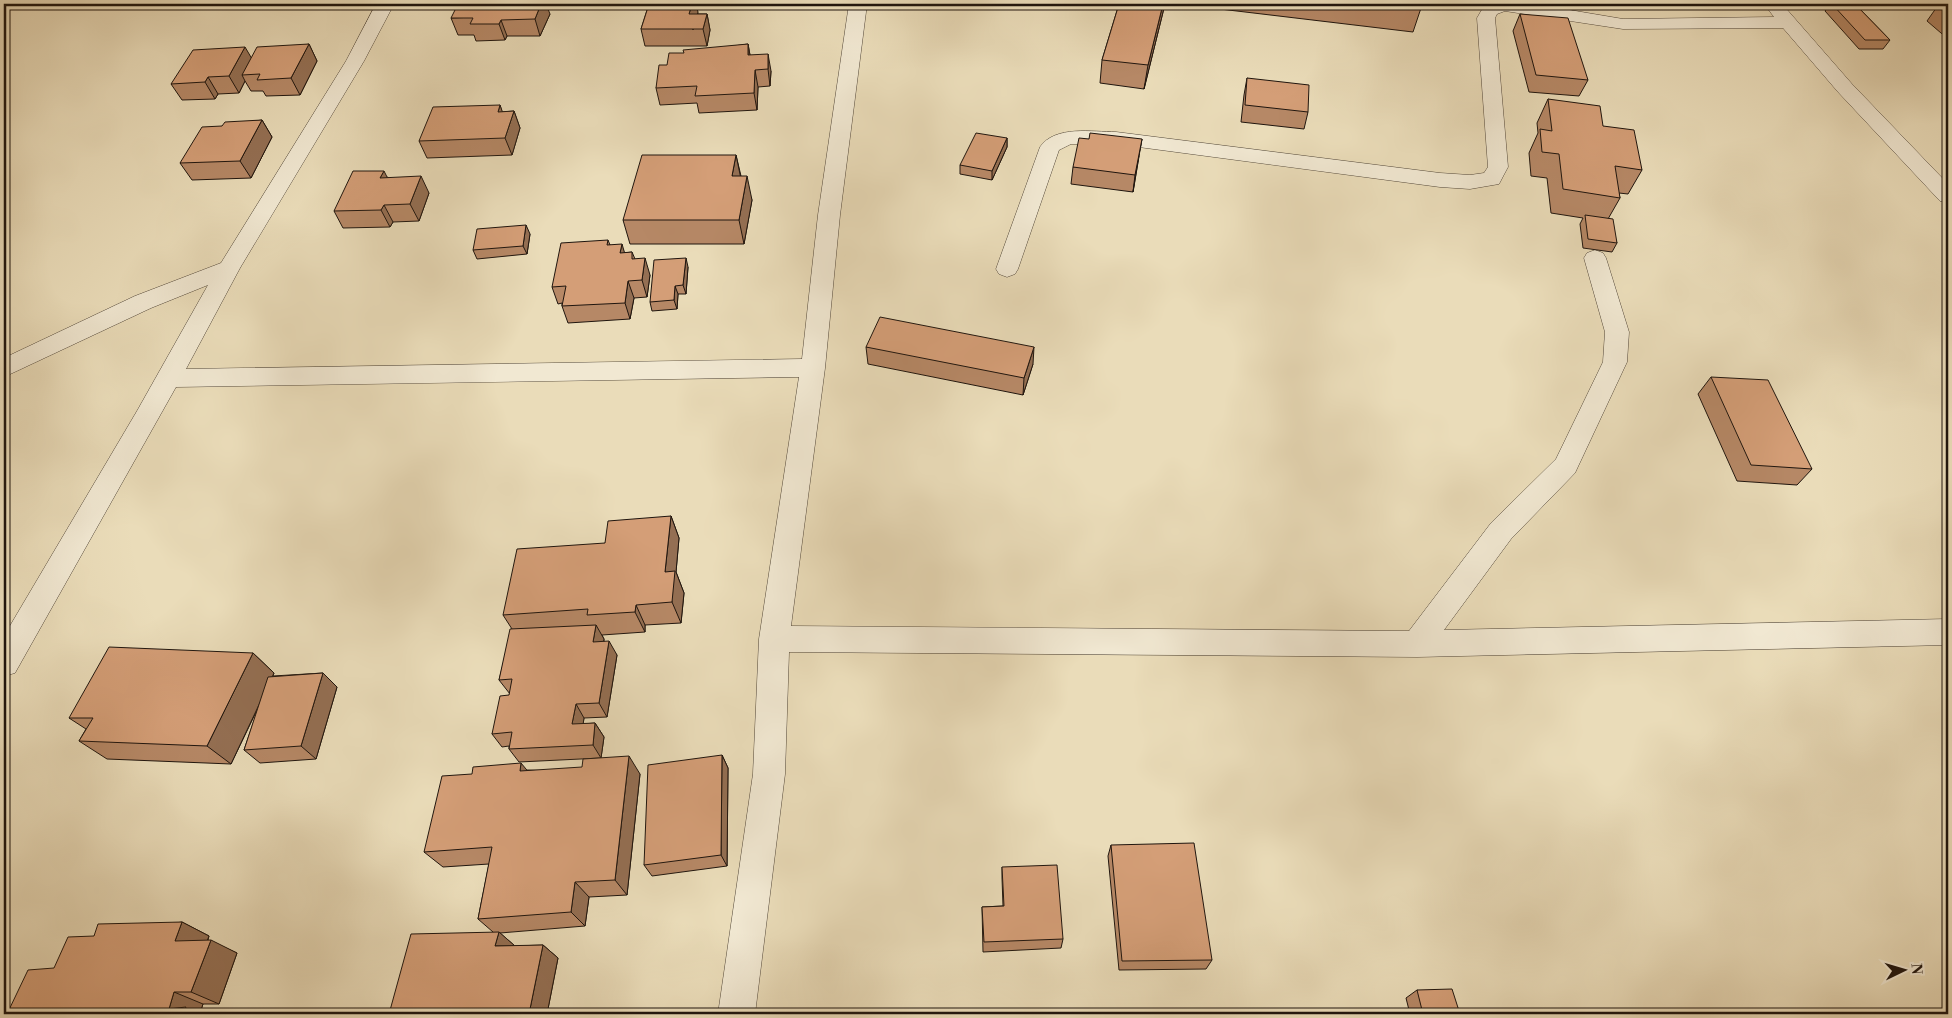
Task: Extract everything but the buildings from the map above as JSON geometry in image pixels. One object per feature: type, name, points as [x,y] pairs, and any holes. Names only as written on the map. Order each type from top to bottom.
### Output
[{"type":"street","points":[[4,663],[229,268],[355,61],[385,4]]},
{"type":"street","points":[[736,1014],[769,774],[774,639],[812,368],[829,215],[858,4]]},
{"type":"street","points":[[1773,4],[1845,88],[1948,196]]},
{"type":"street","points":[[1007,269],[1050,147],[1068,138],[1116,138],[1440,180],[1470,182],[1491,179],[1498,167],[1486,18],[1490,10],[1505,6],[1527,8],[1623,24],[1788,22]]},
{"type":"street","points":[[1417,644],[1501,530],[1566,466],[1615,362],[1617,332],[1595,258]]},
{"type":"street","points":[[4,368],[143,302],[229,268]]},
{"type":"street","points":[[168,378],[812,368]]},
{"type":"street","points":[[774,639],[1417,644],[1948,632]]}]
